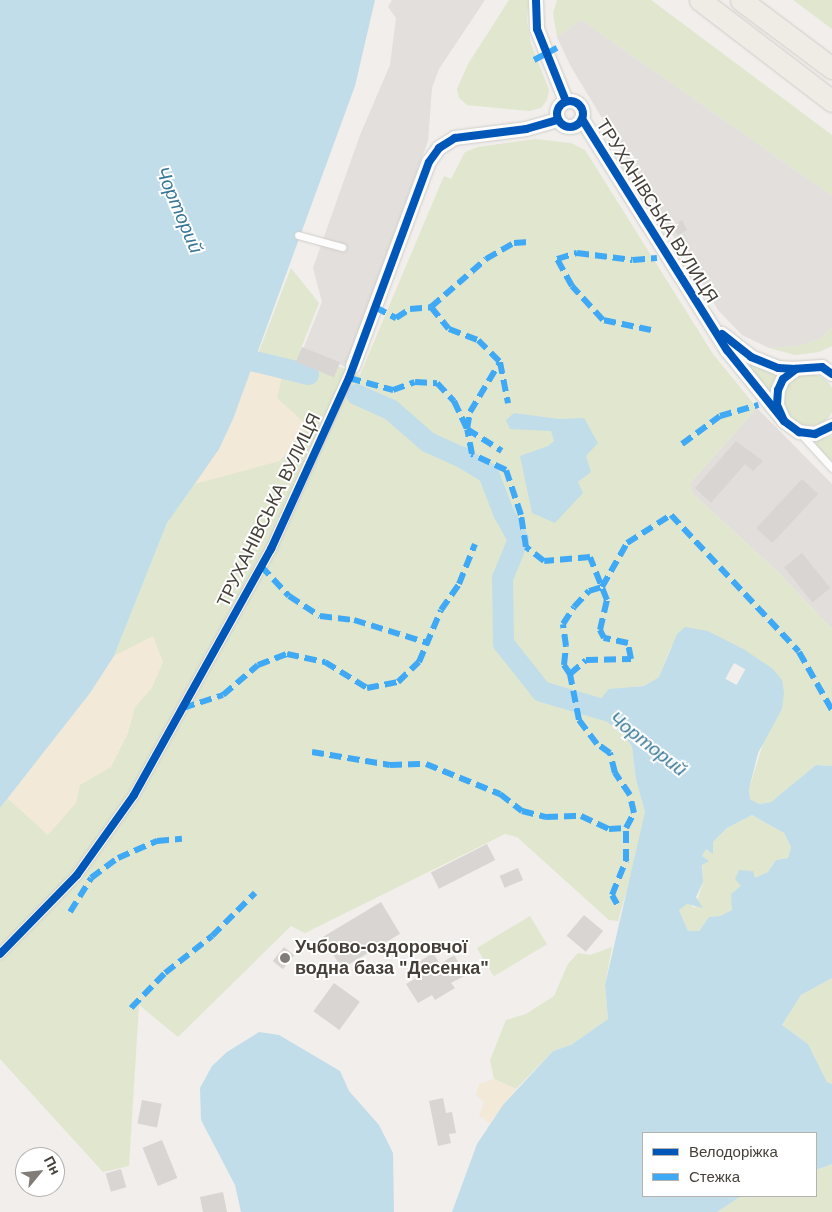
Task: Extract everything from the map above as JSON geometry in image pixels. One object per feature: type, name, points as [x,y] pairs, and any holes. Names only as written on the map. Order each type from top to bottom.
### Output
[{"type":"main road","points":[[700,0],[832,101]]},
{"type":"main road","points":[[741,0],[832,68]]},
{"type":"street","points":[[536,0],[537,29],[566,101]]},
{"type":"street","points":[[566,101],[580,105],[582,119],[570,127],[558,120],[557,108],[566,101]]},
{"type":"street","name":"ТРУХАНІВСЬКА ВУЛИЦЯ","points":[[582,119],[707,318],[752,384],[784,421],[799,432]]},
{"type":"street","name":"ТРУХАНІВСЬКА ВУЛИЦЯ","points":[[0,954],[77,875],[134,795],[270,549],[353,366],[429,162],[439,148],[455,138],[526,129],[558,120]]},
{"type":"street","name":"ТРУХАНІВСЬКА ВУЛИЦЯ","points":[[707,318],[730,342],[751,357],[778,368],[801,367],[832,359]]},
{"type":"street","points":[[784,421],[777,405],[778,390],[783,379],[801,367],[822,367],[832,374]]},
{"type":"street","points":[[799,432],[815,434],[832,426]]},
{"type":"lane","points":[[298,235],[342,247]]},
{"type":"lane","points":[[799,432],[832,468]]},
{"type":"shaded area","points":[[392,0],[485,0],[439,69],[432,88],[428,141],[346,367],[303,349],[322,302],[313,268],[360,135],[390,65],[396,18],[388,7]]},
{"type":"shaded area","points":[[581,20],[832,196],[832,328],[819,339],[798,346],[769,348],[742,335],[718,310],[570,65],[557,37]]},
{"type":"shaded area","points":[[757,408],[832,484],[832,629],[779,573],[691,492],[690,483]]},
{"type":"green space","points":[[509,0],[528,0],[527,22],[531,44],[549,90],[547,100],[541,108],[529,111],[467,105],[459,98],[457,89],[468,64]]},
{"type":"green space","points":[[557,0],[651,0],[832,135],[832,196],[581,20],[557,37],[553,13]]},
{"type":"green space","points":[[793,0],[832,0],[832,29]]},
{"type":"green space","points":[[535,139],[571,143],[585,150],[713,354],[757,408],[690,483],[691,492],[779,573],[832,629],[832,766],[816,765],[771,802],[759,804],[750,799],[749,789],[762,747],[773,669],[708,631],[671,647],[659,677],[644,686],[627,688],[613,728],[625,736],[632,747],[636,780],[645,812],[644,829],[618,921],[609,920],[517,837],[505,834],[305,933],[291,926],[178,1037],[139,1005],[129,1166],[103,1172],[0,1059],[0,808],[90,693],[114,656],[167,523],[233,419],[291,268],[319,303],[300,351],[360,375],[444,176],[451,179],[465,152],[478,147]]},
{"type":"green space","points":[[832,328],[832,346],[819,352],[795,355],[769,348],[798,346],[819,339]]},
{"type":"green space","points":[[751,364],[779,376],[771,391],[767,391],[747,365]]},
{"type":"green space","points":[[804,374],[814,374],[824,378],[833,390],[833,410],[828,419],[814,426],[804,426],[790,419],[783,405],[783,395],[790,381]]},
{"type":"green space","points":[[832,436],[832,461],[816,446],[815,441]]},
{"type":"green space","points":[[752,815],[784,833],[791,847],[788,858],[776,860],[768,872],[731,894],[733,910],[720,916],[709,917],[699,931],[688,931],[679,910],[687,903],[695,908],[703,882],[702,856],[706,849],[713,853],[713,842],[727,828]]},
{"type":"green space","points":[[530,916],[547,944],[494,976],[477,948]]},
{"type":"green space","points":[[612,947],[605,985],[608,1019],[571,1045],[553,1051],[516,1089],[494,1079],[490,1060],[506,1020],[526,1014],[554,996],[568,964],[578,953],[590,955]]},
{"type":"green space","points":[[832,978],[832,1084],[827,1082],[808,1044],[782,1025],[801,995]]},
{"type":"green space","points":[[832,1164],[832,1212],[717,1212],[740,1197],[817,1197],[817,1170]]},
{"type":"sand","points":[[250,371],[282,377],[277,398],[307,425],[280,461],[195,484],[219,449]]},
{"type":"sand","points":[[153,636],[163,662],[152,688],[135,707],[128,733],[111,767],[80,785],[76,803],[48,835],[7,798],[90,693],[114,656]]},
{"type":"sand","points":[[494,1079],[516,1089],[490,1123],[479,1116],[484,1102],[476,1095],[479,1084]]},
{"type":"water","points":[[0,0],[375,0],[355,86],[233,419],[219,449],[167,523],[114,656],[90,693],[0,808]]},
{"type":"water","points":[[514,413],[559,419],[584,418],[598,443],[586,456],[591,472],[578,482],[583,493],[555,523],[532,513],[520,456],[548,446],[554,441],[551,431],[510,429],[506,420]]},
{"type":"water","points":[[685,627],[708,631],[745,650],[773,669],[782,680],[784,693],[782,709],[758,753],[749,789],[750,799],[759,804],[771,802],[816,765],[832,766],[832,978],[801,995],[782,1025],[808,1044],[827,1082],[832,1084],[832,1164],[817,1170],[817,1132],[642,1132],[642,1197],[740,1197],[717,1212],[452,1212],[477,1144],[503,1105],[553,1051],[571,1045],[608,1019],[605,985],[645,812],[636,780],[632,747],[625,736],[600,716],[598,702],[609,689],[644,686],[659,677],[677,634]],"holes":[[[752,815],[784,833],[791,847],[788,858],[776,860],[768,872],[755,878],[753,871],[739,870],[735,879],[741,886],[731,894],[732,910],[720,916],[709,917],[699,931],[688,931],[679,910],[687,904],[703,908],[696,897],[703,882],[702,865],[709,861],[702,856],[706,849],[713,854],[713,842],[727,828]]]},
{"type":"water","points":[[259,1032],[279,1035],[340,1071],[349,1091],[379,1125],[393,1153],[394,1212],[241,1212],[235,1185],[201,1120],[200,1088],[212,1066],[227,1052]]},
{"type":"pier","points":[[734,663],[745,669],[737,685],[725,679]]},
{"type":"building","points":[[682,220],[687,230],[678,235],[672,226]]},
{"type":"building","points":[[302,347],[340,362],[334,377],[296,362]]},
{"type":"building","points":[[736,441],[763,461],[753,471],[745,464],[711,503],[695,488]]},
{"type":"building","points":[[802,479],[818,494],[772,543],[756,528]]},
{"type":"building","points":[[802,553],[830,588],[812,602],[784,567]]},
{"type":"building","points":[[487,844],[495,860],[439,889],[431,873]]},
{"type":"building","points":[[518,868],[523,880],[505,888],[500,876]]},
{"type":"building","points":[[381,902],[400,934],[342,969],[323,937]]},
{"type":"building","points":[[584,915],[603,931],[586,952],[567,936]]},
{"type":"building","points":[[284,947],[294,955],[283,969],[273,961]]},
{"type":"building","points":[[433,953],[440,964],[454,955],[466,975],[451,983],[455,988],[435,1000],[432,995],[418,1003],[406,984],[421,975],[414,965]]},
{"type":"building","points":[[334,983],[360,1002],[339,1030],[313,1011]]},
{"type":"building","points":[[443,1098],[446,1113],[452,1112],[456,1133],[449,1134],[451,1143],[438,1146],[429,1101]]},
{"type":"building","points":[[142,1100],[162,1104],[157,1127],[137,1124]]},
{"type":"building","points":[[162,1140],[177,1178],[158,1186],[143,1148]]},
{"type":"building","points":[[121,1169],[126,1187],[111,1192],[106,1173]]},
{"type":"building","points":[[223,1192],[227,1212],[203,1212],[200,1197]]},
{"type":"waterway","name":"Чорторий","points":[[236,343],[242,358],[308,374]]},
{"type":"waterway","name":"Чорторий","points":[[356,394],[390,409],[428,442],[460,456],[488,473],[503,512],[518,539],[502,578],[503,643],[541,691],[613,712],[624,721]]},
{"type":"marked path","points":[[534,60],[557,48]]},
{"type":"marked path","points":[[375,307],[396,318],[410,309],[431,307],[486,259],[514,243],[529,242]]},
{"type":"marked path","points":[[651,330],[603,320],[572,286],[557,259],[577,253],[633,260],[657,258]]},
{"type":"marked path","points":[[431,307],[449,329],[478,340],[500,362],[508,403]]},
{"type":"marked path","points":[[312,752],[390,765],[426,764],[500,794],[522,811],[546,817],[581,816],[609,829],[626,828],[634,813],[630,795],[615,773],[610,753],[597,744],[579,720],[570,674],[586,660],[631,659],[628,643],[604,638],[600,630],[607,600],[590,557],[544,561],[526,547],[521,515],[506,470],[472,454],[467,429],[470,412],[500,362]]},
{"type":"marked path","points":[[349,378],[393,390],[415,382],[437,383],[454,401],[467,429],[502,451]]},
{"type":"marked path","points":[[682,444],[720,416],[758,405]]},
{"type":"marked path","points":[[570,674],[564,665],[566,646],[563,624],[574,607],[589,591],[602,587],[627,543],[671,515],[799,652],[832,710]]},
{"type":"marked path","points":[[183,708],[223,695],[258,665],[287,654],[325,662],[367,688],[398,682],[419,662],[441,610],[459,584],[475,544]]},
{"type":"marked path","points":[[261,566],[289,596],[320,616],[354,620],[428,643]]},
{"type":"marked path","points":[[617,904],[612,895],[626,861],[626,828]]},
{"type":"marked path","points":[[70,912],[91,878],[118,858],[157,841],[182,839]]},
{"type":"marked path","points":[[131,1008],[165,973],[212,936],[255,893]]},
{"type":"cycle path","points":[[536,0],[537,29],[566,101]]},
{"type":"cycle path","points":[[570,101],[579,105],[583,114],[579,123],[570,127],[561,123],[557,114],[561,105],[570,101]]},
{"type":"cycle path","points":[[582,119],[727,350],[784,421]]},
{"type":"cycle path","points":[[0,954],[77,875],[134,795],[271,549],[349,378],[429,162],[439,148],[455,138],[526,129],[558,120]]},
{"type":"cycle path","points":[[722,334],[751,357],[778,368],[796,369]]},
{"type":"cycle path","points":[[832,374],[822,367],[796,369],[783,379],[778,390],[777,405],[784,421],[799,432],[815,434],[832,426]]},
{"type":"place","name":"Учбово-оздоровчої водна база \"Десенка\"","points":[[285,958]]}]
